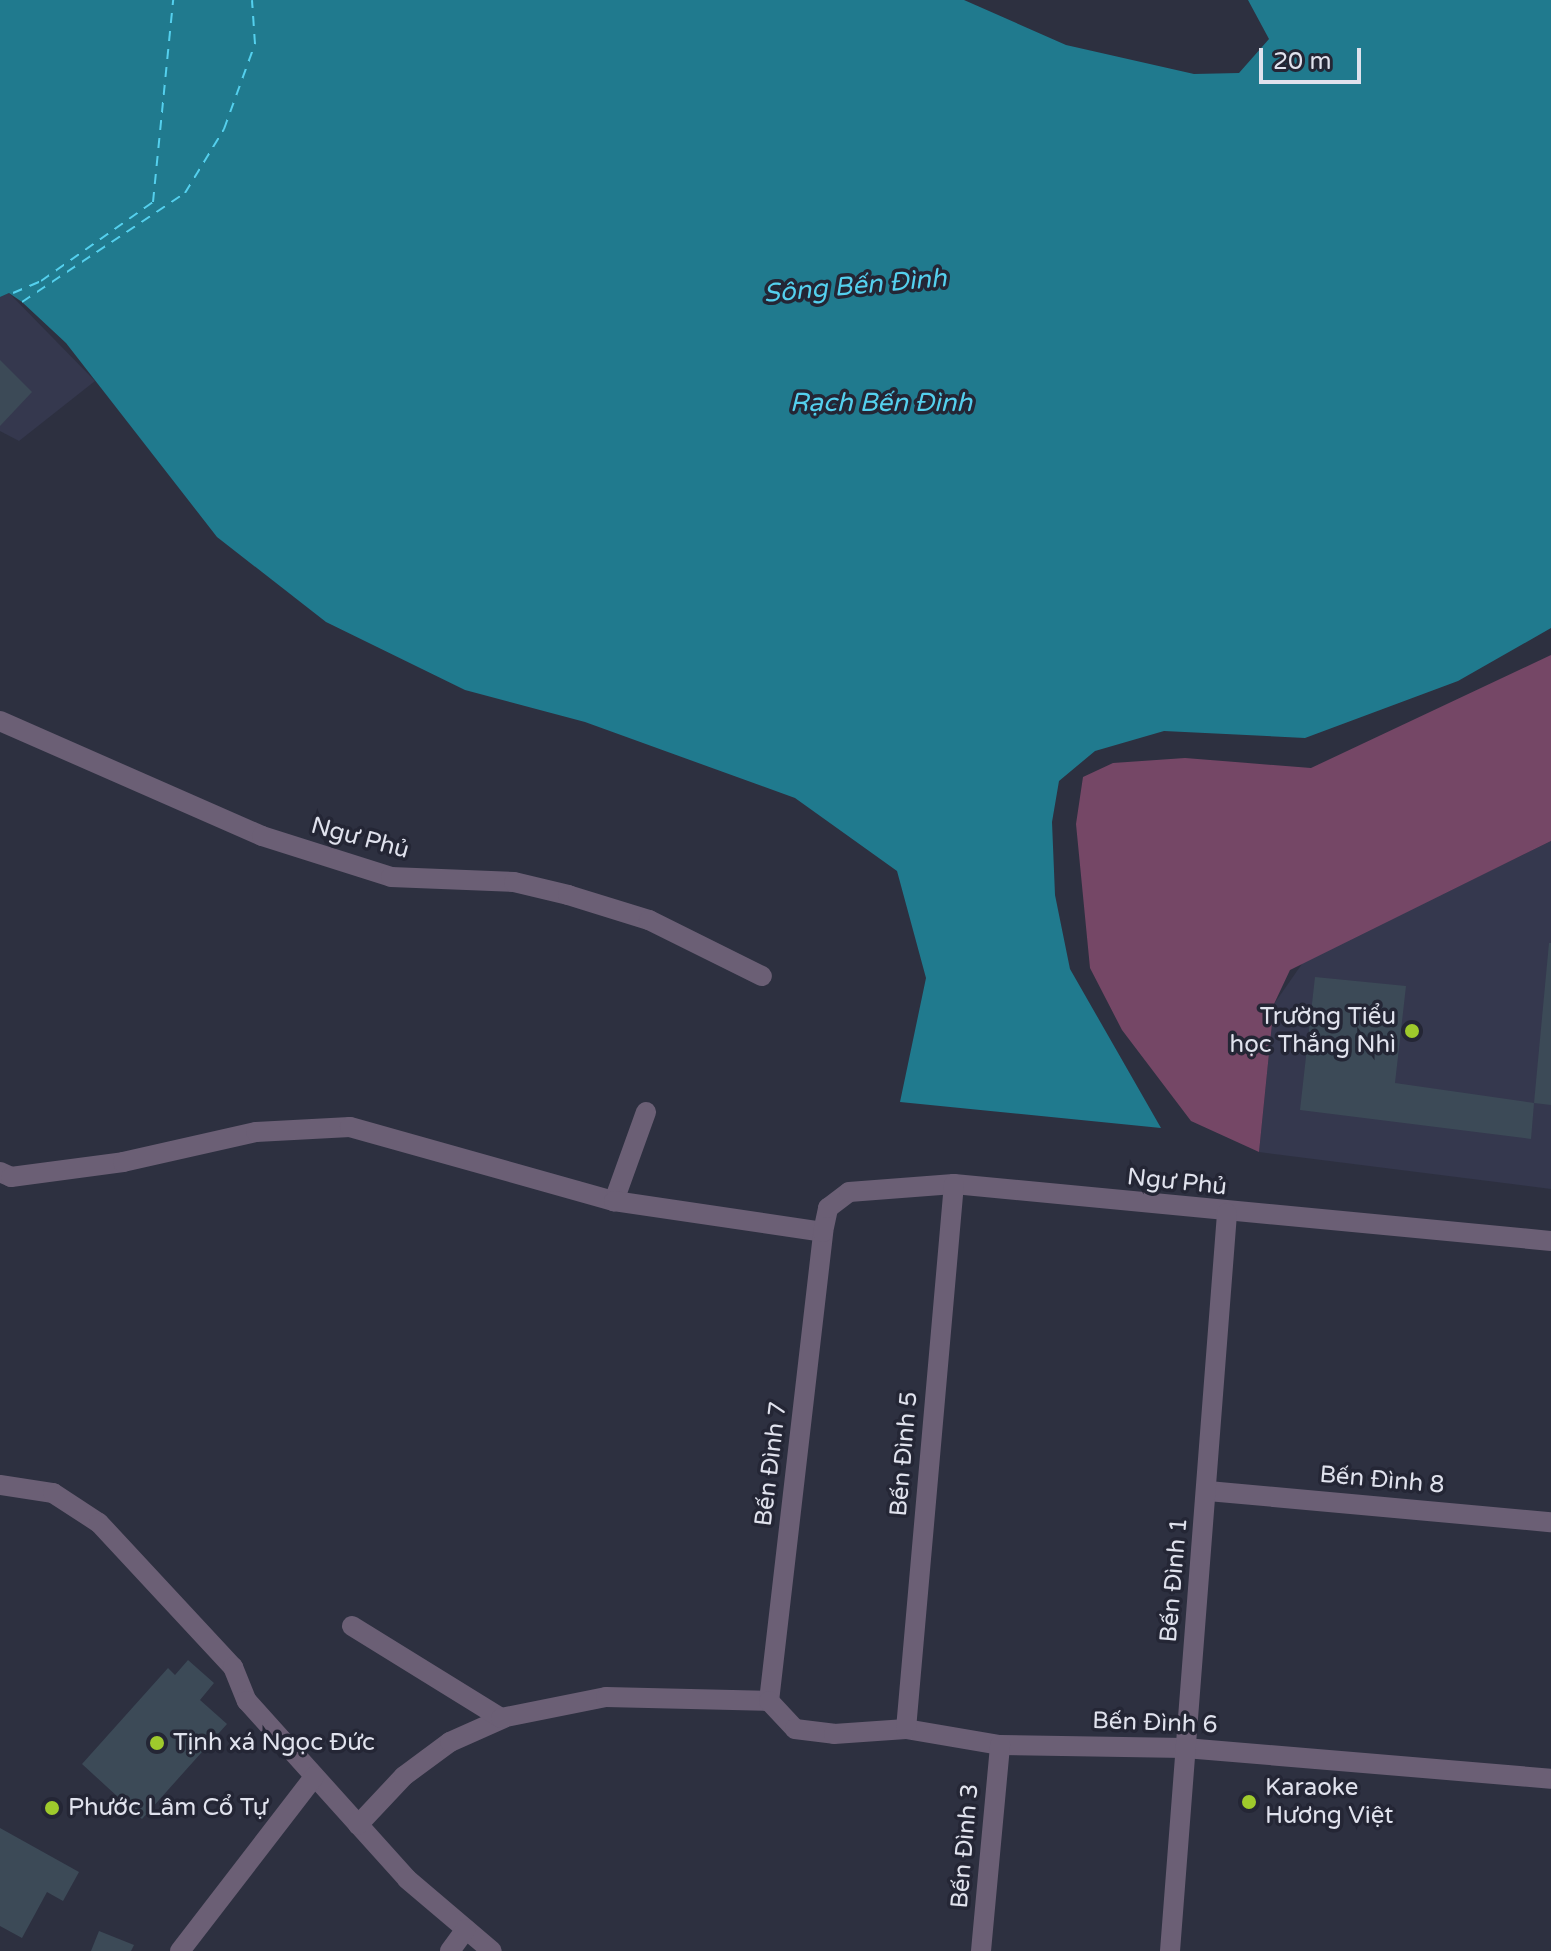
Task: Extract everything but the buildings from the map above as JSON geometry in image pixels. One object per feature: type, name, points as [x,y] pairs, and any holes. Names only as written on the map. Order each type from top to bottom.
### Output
[{"type":"street","name":"Ngư Phủ","points":[[0,721],[262,836],[391,877],[514,882],[568,895],[649,920],[762,976]]},
{"type":"street","points":[[614,1201],[646,1112]]},
{"type":"street","points":[[0,1172],[11,1177],[123,1162],[256,1132],[350,1127],[614,1201],[823,1232]]},
{"type":"street","name":"Ngư Phủ","points":[[823,1232],[828,1208],[860,1187],[954,1184],[1227,1213],[1551,1241]]},
{"type":"street","name":"Bến Đình 5","points":[[906,1729],[954,1184]]},
{"type":"street","name":"Bến Đình 1","points":[[1170,1951],[1208,1491],[1227,1213]]},
{"type":"street","name":"Bến Đình 7","points":[[769,1701],[823,1232]]},
{"type":"street","points":[[0,1485],[53,1493],[99,1523],[233,1667],[247,1701],[358,1825],[492,1951]]},
{"type":"street","name":"Bến Đình 8","points":[[1208,1491],[1551,1522]]},
{"type":"street","points":[[352,1626],[504,1718]]},
{"type":"street","points":[[358,1825],[415,1767],[504,1718],[606,1697],[769,1701]]},
{"type":"street","name":"Bến Đình 6","points":[[769,1701],[795,1729],[906,1729],[1000,1745],[1185,1748],[1551,1779]]},
{"type":"street","name":"Bến Đình 3","points":[[981,1951],[1000,1745]]},
{"type":"street","points":[[180,1951],[314,1777]]},
{"type":"street","points":[[450,1951],[466,1929]]},
{"type":"shaded area","points":[[9,293],[95,381],[19,441],[0,431],[0,297]]},
{"type":"shaded area","points":[[1551,655],[1551,841],[1290,970],[1274,1004],[1259,1152],[1191,1121],[1122,1030],[1090,968],[1076,824],[1083,777],[1113,763],[1185,758],[1311,768]]},
{"type":"shaded area","name":"Trường Tiểu học Thắng Nhì","points":[[1551,841],[1551,1189],[1259,1152],[1274,1004],[1304,961]]},
{"type":"water","name":"Rạch Bến Đình","points":[[0,0],[964,0],[1066,45],[1194,74],[1239,73],[1269,39],[1248,0],[1551,0],[1551,628],[1458,681],[1305,738],[1164,731],[1095,751],[1059,781],[1052,822],[1055,895],[1070,969],[1161,1128],[900,1102],[926,978],[897,871],[795,798],[585,722],[465,690],[326,622],[217,537],[66,343],[22,302],[9,293],[0,297]]},
{"type":"ferry route","points":[[13,293],[41,281],[153,202],[173,0]]},
{"type":"ferry route","points":[[22,302],[185,193],[224,129],[255,44],[252,0]]},
{"type":"place","name":"Trường Tiểu học Thắng Nhì","points":[[1412,1031]]},
{"type":"place","name":"Tịnh xá Ngọc Đức","points":[[157,1743]]},
{"type":"place","name":"Karaoke Hương Việt","points":[[1249,1802]]},
{"type":"place","name":"Phước Lâm Cổ Tự","points":[[52,1808]]},
{"type":"water label","name":"Sông Bến Đình","points":[[855,286]]}]
